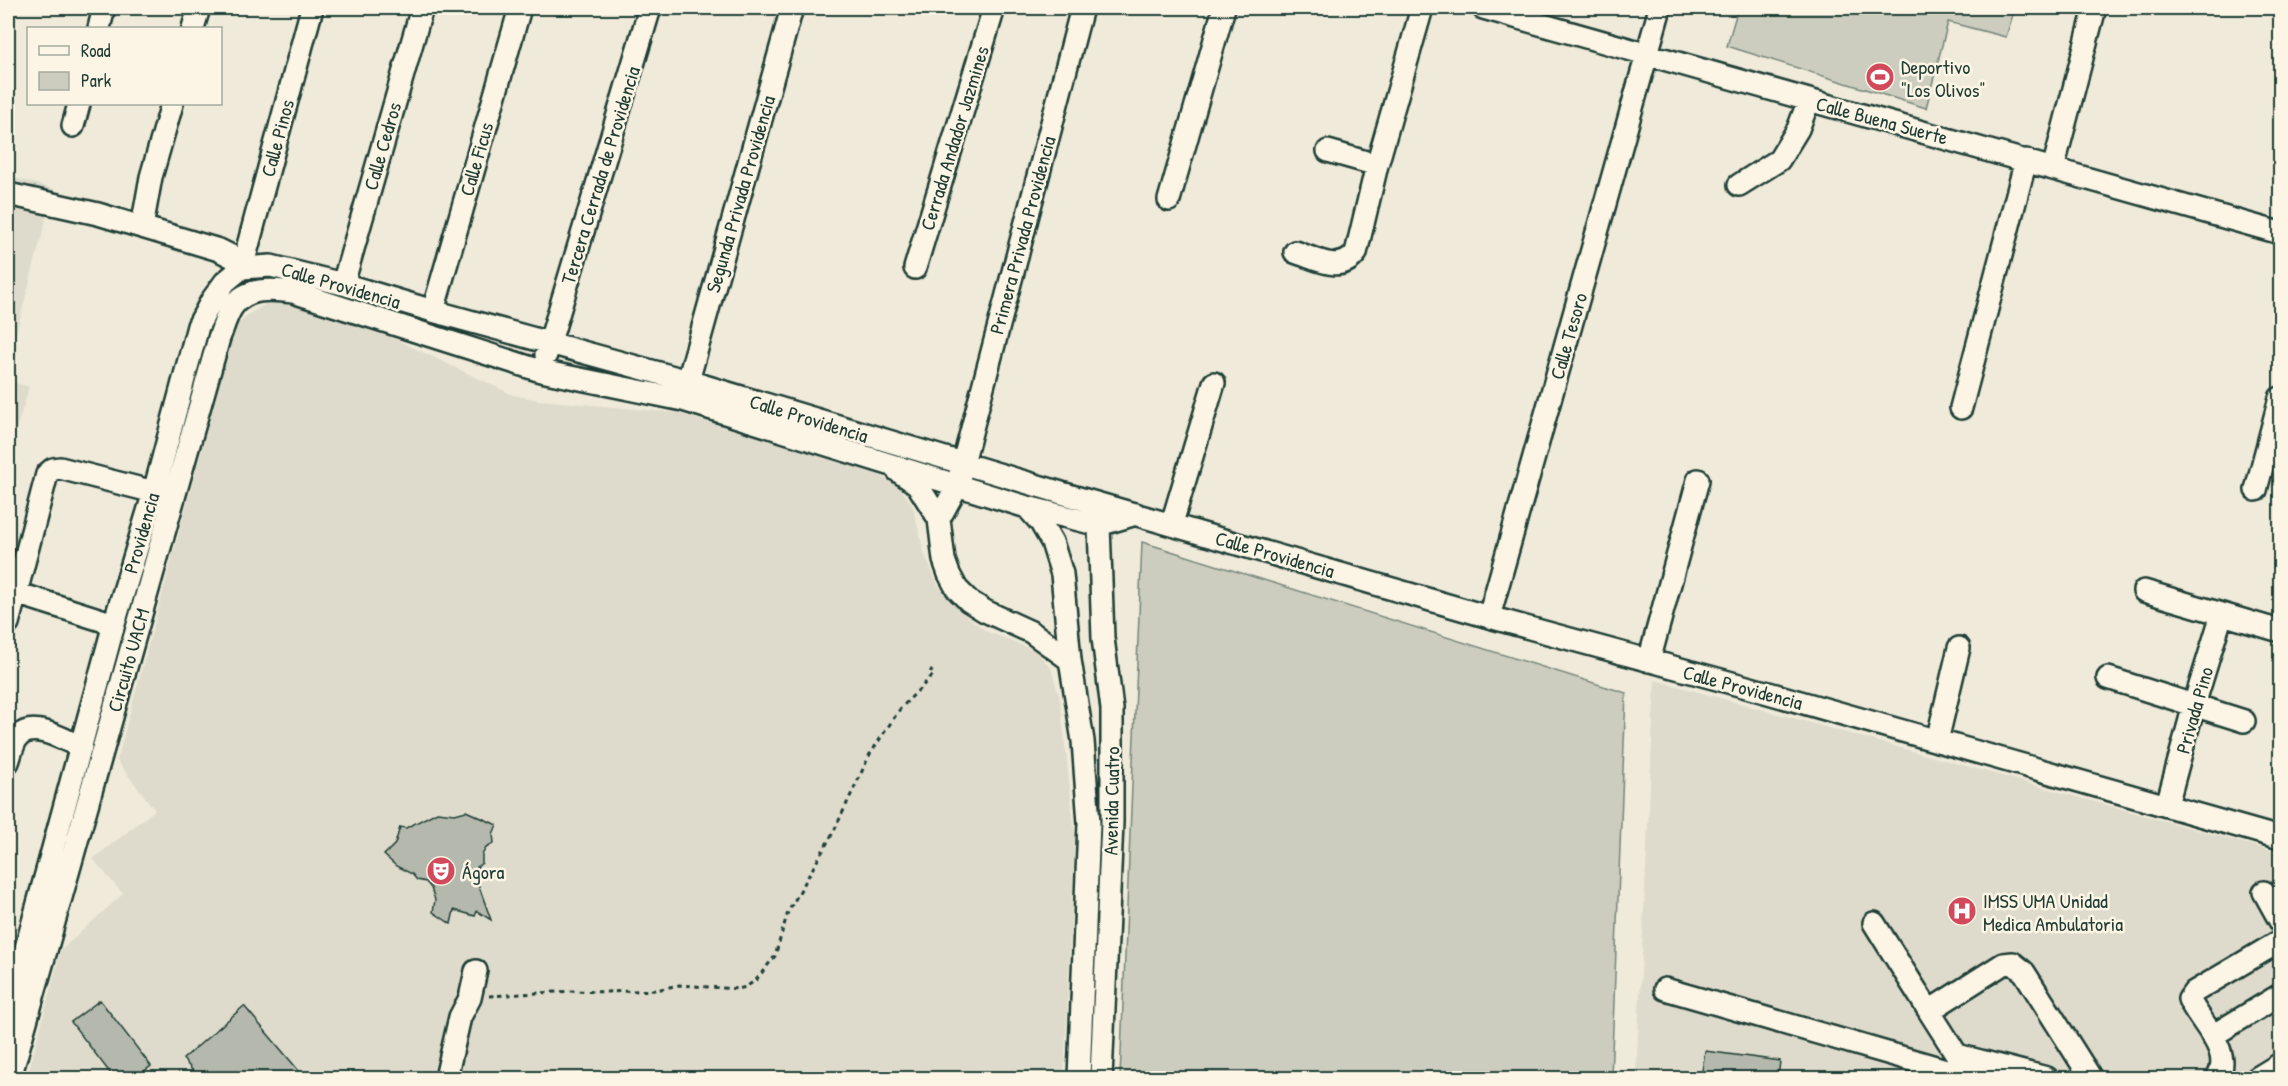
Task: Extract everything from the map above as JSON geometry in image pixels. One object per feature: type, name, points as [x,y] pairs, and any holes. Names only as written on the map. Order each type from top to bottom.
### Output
[{"type":"street","points":[[99,27],[104,8]]},
{"type":"street","points":[[193,27],[199,8]]},
{"type":"street","name":"Calle Pinos","points":[[242,267],[312,8]]},
{"type":"street","name":"Calle Cedros","points":[[343,284],[422,8]]},
{"type":"street","name":"Calle Ficus","points":[[433,311],[520,8]]},
{"type":"street","name":"Tercera Cerrada de Providencia","points":[[540,371],[650,8]]},
{"type":"street","name":"Segunda Privada Providencia","points":[[687,381],[792,8]]},
{"type":"street","name":"Cerrada Andador Jazmines","points":[[915,268],[994,8]]},
{"type":"street","name":"Primera Privada Providencia","points":[[939,519],[957,486],[961,463],[1082,8]]},
{"type":"street","points":[[1169,200],[1224,8]]},
{"type":"street","points":[[1295,252],[1338,266],[1349,262],[1356,253],[1377,165],[1422,8]]},
{"type":"street","name":"Calle Buena Suerte","points":[[1483,8],[2026,160],[2280,234]]},
{"type":"street","name":"Calle Tesoro","points":[[1489,617],[1660,8]]},
{"type":"street","points":[[2053,169],[2096,8]]},
{"type":"street","points":[[1739,185],[1779,160],[1798,129],[1809,100]]},
{"type":"street","points":[[73,126],[79,105]]},
{"type":"street","points":[[142,227],[151,177],[172,105]]},
{"type":"street","points":[[1328,151],[1377,165]]},
{"type":"street","points":[[1961,408],[2026,160]]},
{"type":"street","points":[[8,194],[50,202],[219,250],[232,257],[242,267]]},
{"type":"street","name":"Calle Providencia","points":[[242,267],[272,266],[343,284],[687,381],[1489,617],[2280,838]]},
{"type":"street","name":"Providencia","points":[[8,1014],[198,326],[225,282],[242,267]]},
{"type":"street","name":"Circuito UACM","points":[[10,1078],[219,338],[232,307],[247,294],[269,289],[293,292]]},
{"type":"street","name":"Calle Providencia","points":[[293,292],[540,371],[682,400],[1027,507],[1099,525]]},
{"type":"street","points":[[1172,523],[1214,383]]},
{"type":"street","points":[[2256,490],[2280,398]]},
{"type":"street","points":[[885,462],[917,484],[939,519],[944,560],[948,574],[957,589],[984,611],[1031,632],[1070,660]]},
{"type":"street","points":[[8,623],[47,474],[53,469],[60,468],[154,492]]},
{"type":"street","points":[[1649,662],[1698,480]]},
{"type":"street","name":"Avenida Cuatro","points":[[1101,1078],[1112,800],[1112,709],[1103,638],[1099,525],[1103,504]]},
{"type":"street","name":"Avenida Cuatro","points":[[1027,507],[1041,523],[1052,542],[1062,574],[1070,660],[1083,741],[1089,823],[1079,1078]]},
{"type":"street","points":[[1099,525],[1137,514]]},
{"type":"street","points":[[2144,591],[2280,631]]},
{"type":"street","points":[[16,593],[114,624]]},
{"type":"street","name":"Privada Pino","points":[[2167,805],[2222,614]]},
{"type":"street","points":[[1937,741],[1959,648]]},
{"type":"street","points":[[2108,678],[2244,721]]},
{"type":"street","points":[[8,762],[17,737],[25,731],[34,729],[81,747]]},
{"type":"street","points":[[2264,892],[2280,921]]},
{"type":"street","points":[[1874,923],[1957,1055],[2047,1078]]},
{"type":"street","points":[[2217,1078],[2222,1071],[2222,1057],[2189,999],[2194,992],[2280,941]]},
{"type":"street","points":[[1929,1011],[2003,964],[2013,963],[2024,972],[2091,1078]]},
{"type":"street","points":[[446,1078],[460,1017],[470,998],[476,971]]},
{"type":"street","points":[[1665,989],[1974,1078]]},
{"type":"street","points":[[2212,1036],[2280,995]]},
{"type":"street","points":[[2257,1078],[2280,1064]]},
{"type":"path","points":[[470,998],[572,991],[656,990],[679,985],[738,989],[756,980],[775,956],[788,912],[834,831],[870,754],[900,709],[934,674],[930,669]]},
{"type":"shaded area","points":[[8,176],[54,189],[8,364]]},
{"type":"shaded area","points":[[282,302],[301,306],[395,339],[513,395],[539,400],[678,413],[877,473],[900,488],[912,504],[924,553],[938,585],[963,613],[986,631],[1036,651],[1051,668],[1060,699],[1075,835],[1064,1078],[27,1078],[61,950],[123,894],[93,859],[155,810],[117,761],[231,340],[237,325],[249,314],[266,304]]},
{"type":"shaded area","points":[[8,381],[29,387],[8,456]]},
{"type":"shaded area","name":"IMSS UMA Unidad Medica Ambulatoria","points":[[1655,680],[2280,853],[2280,1078],[1636,1078]]},
{"type":"green space","name":"Deportivo \"Los Olivos\"","points":[[1738,8],[2015,8],[2006,37],[1948,22],[1926,108],[1727,46]]},
{"type":"green space","points":[[1142,542],[1626,693],[1611,1078],[1120,1078]]},
{"type":"building","name":"Ágora","points":[[466,811],[497,825],[493,834],[494,843],[486,848],[482,855],[482,863],[477,867],[476,878],[491,920],[477,911],[475,916],[454,910],[451,924],[433,912],[435,900],[426,882],[417,880],[384,855],[395,844],[400,827],[406,828],[437,812],[455,814]]},
{"type":"building","points":[[100,1000],[151,1066],[135,1078],[114,1078],[71,1022]]},
{"type":"building","points":[[244,1006],[305,1078],[199,1078],[183,1059]]},
{"type":"building","points":[[1705,1051],[1780,1061],[1778,1078],[1701,1078]]},
{"type":"place","name":"Deportivo \"Los Olivos\"","points":[[1880,77]]},
{"type":"place","name":"Ágora","points":[[441,871]]},
{"type":"place","name":"IMSS UMA Unidad Medica Ambulatoria","points":[[1962,911]]}]
